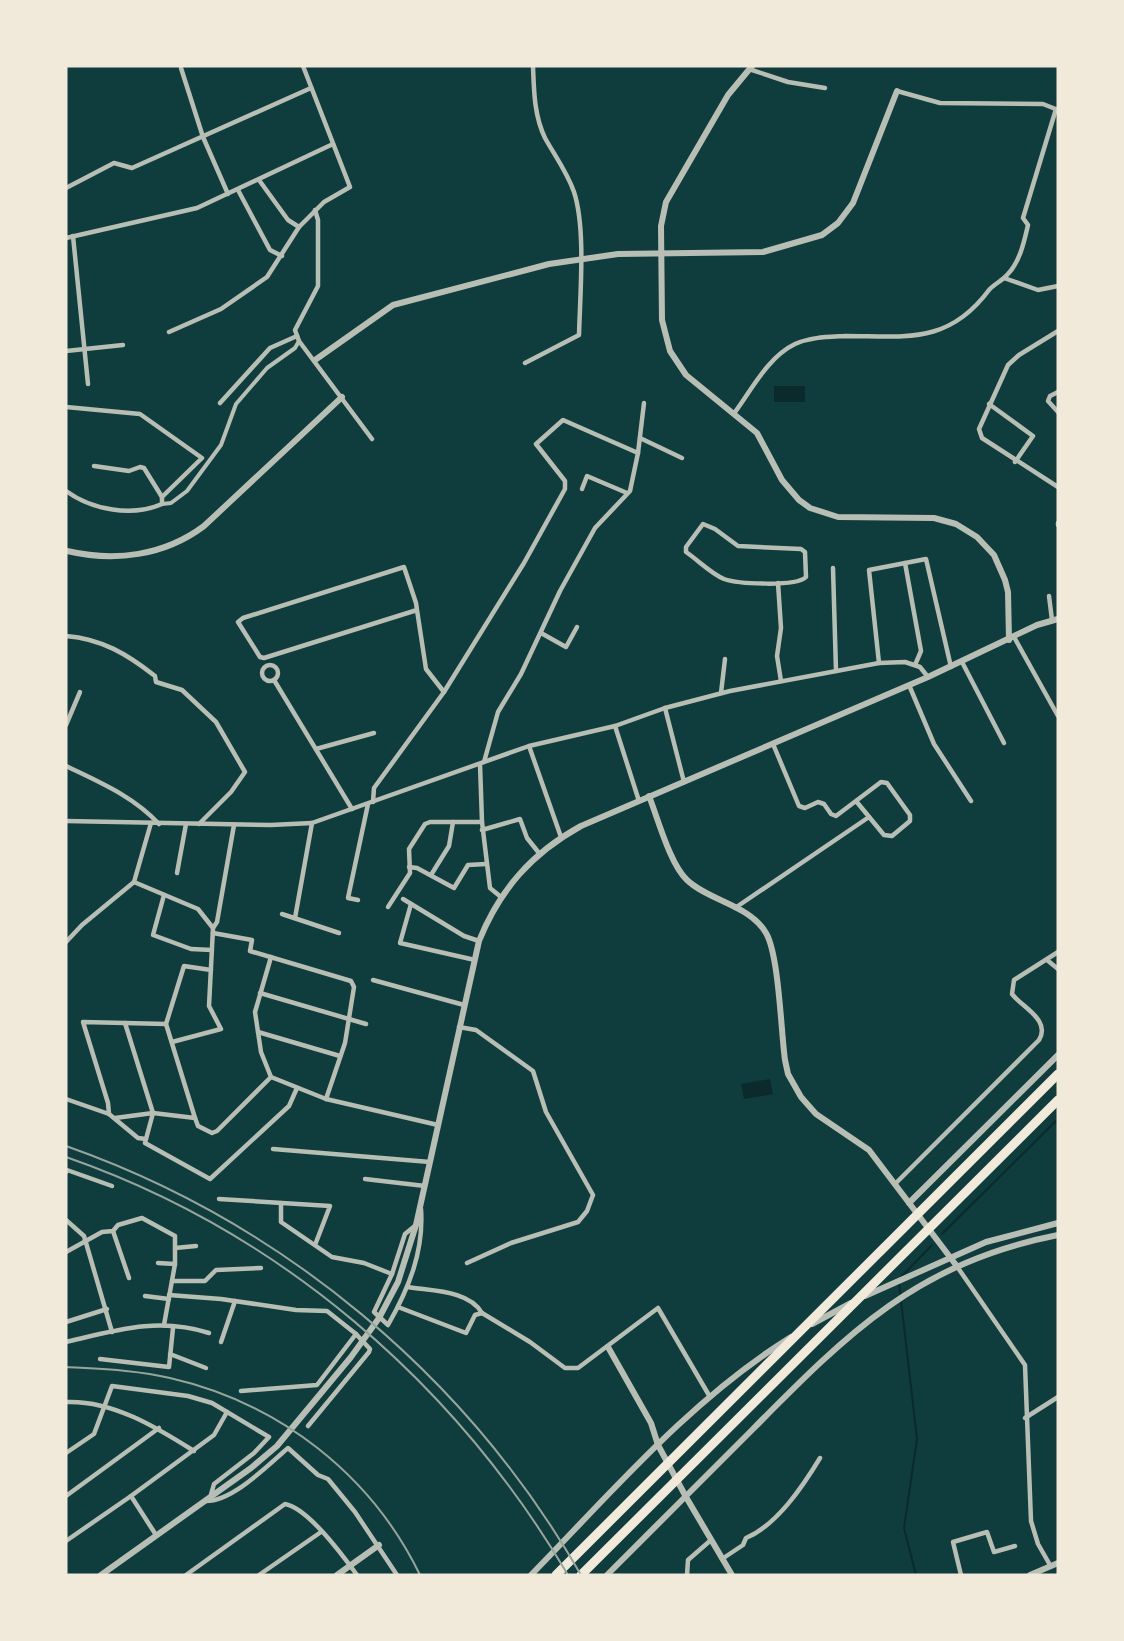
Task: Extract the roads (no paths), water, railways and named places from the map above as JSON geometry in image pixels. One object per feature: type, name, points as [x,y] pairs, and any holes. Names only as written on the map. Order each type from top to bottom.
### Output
[{"type":"highway","points":[[556,1575],[1058,1074]]},
{"type":"highway","points":[[581,1575],[1058,1100]]},
{"type":"street","points":[[169,332],[222,309],[248,292],[272,272],[299,227],[315,210],[350,187],[303,66]]},
{"type":"street","points":[[525,363],[579,335],[577,204],[568,178],[544,136],[538,118],[534,102],[533,66]]},
{"type":"street","points":[[825,88],[788,82],[751,67],[728,95],[669,194],[661,226],[662,321],[670,351],[686,375],[735,412],[758,433],[790,492],[810,508],[838,517],[934,518],[956,524],[977,537],[994,555],[1005,580],[1011,638],[1058,716]]},
{"type":"street","points":[[181,68],[203,137],[228,194]]},
{"type":"street","points":[[66,188],[105,166],[114,164],[132,168],[311,88]]},
{"type":"street","points":[[315,360],[393,304],[579,258],[662,253],[763,252],[811,239],[831,229],[853,203],[897,91],[939,103],[1043,104],[1057,110],[1023,218],[1028,225],[1022,249],[1004,278],[973,308],[938,332],[922,336],[823,337],[793,345],[772,362],[735,412]]},
{"type":"street","points":[[66,238],[172,216],[238,190],[333,144]]},
{"type":"street","points":[[259,180],[288,220],[299,227]]},
{"type":"street","points":[[238,190],[270,250],[282,256]]},
{"type":"street","points":[[66,491],[79,501],[119,510],[139,511],[171,503],[193,484],[220,445],[236,404],[267,368],[295,348],[298,338],[296,325],[318,286],[318,220],[315,210]]},
{"type":"street","points":[[74,236],[88,384]]},
{"type":"street","points":[[1004,278],[1038,290],[1058,286]]},
{"type":"street","points":[[1058,331],[1019,355],[1008,365],[979,429],[982,438],[1015,462],[1058,487]]},
{"type":"street","points":[[298,338],[372,439]]},
{"type":"street","points":[[220,404],[270,348],[298,338]]},
{"type":"street","points":[[66,351],[123,345]]},
{"type":"street","points":[[1058,392],[1050,396],[1048,401],[1058,412]]},
{"type":"street","points":[[67,551],[106,557],[133,555],[161,549],[191,536],[342,397]]},
{"type":"street","points":[[501,897],[490,888],[486,864],[482,822],[482,763],[498,712],[595,528],[627,493],[638,453],[644,404]]},
{"type":"street","points":[[989,404],[1033,436],[1015,462]]},
{"type":"street","points":[[66,407],[140,414],[202,458],[162,497]]},
{"type":"street","points":[[358,900],[348,898],[374,788],[444,692],[524,563],[565,489],[565,481],[536,444],[563,420],[638,453]]},
{"type":"street","points":[[640,438],[682,458]]},
{"type":"street","points":[[94,466],[129,471],[140,466],[162,497],[162,504]]},
{"type":"street","points":[[582,489],[586,476],[627,493]]},
{"type":"street","points":[[703,524],[708,524],[738,546],[801,549],[805,552],[806,577],[802,581],[778,583],[727,580],[686,552],[686,547],[703,524]]},
{"type":"street","points":[[879,663],[869,570],[926,559],[951,666]]},
{"type":"street","points":[[905,563],[921,651],[915,665]]},
{"type":"street","points":[[268,665],[261,670],[262,677],[267,681],[273,680],[278,672],[276,667],[268,665],[264,658],[260,657],[238,622],[243,618],[404,567],[417,609],[426,669],[444,692]]},
{"type":"street","points":[[833,568],[836,671]]},
{"type":"street","points":[[778,583],[781,628],[777,657],[781,681]]},
{"type":"street","points":[[101,1575],[219,1491],[277,1446],[351,1357],[379,1318],[398,1282],[415,1228],[479,941],[501,897],[539,853],[561,837],[649,796],[928,677],[1055,619],[1049,596]]},
{"type":"street","points":[[264,658],[417,609]]},
{"type":"street","points":[[541,633],[566,647],[577,627]]},
{"type":"street","points":[[66,636],[90,638],[109,646],[141,665],[155,676],[156,682],[182,690],[216,722],[245,772],[231,792],[199,825]]},
{"type":"street","points":[[721,693],[725,659]]},
{"type":"street","points":[[66,821],[199,825],[312,823],[529,746],[615,726],[665,708],[721,693],[879,663],[905,662],[915,665],[928,677]]},
{"type":"street","points":[[962,662],[1004,743]]},
{"type":"street","points":[[273,680],[352,809]]},
{"type":"street","points":[[909,685],[934,744],[971,801]]},
{"type":"street","points":[[66,725],[80,692]]},
{"type":"street","points":[[665,708],[684,782]]},
{"type":"street","points":[[615,726],[639,801]]},
{"type":"street","points":[[316,749],[374,733]]},
{"type":"street","points":[[773,744],[799,806],[805,808],[818,802],[824,804],[831,814],[836,816],[881,782],[887,783],[910,815],[910,820],[892,836],[884,836],[856,801]]},
{"type":"street","points":[[529,746],[561,837]]},
{"type":"street","points":[[66,766],[116,789],[148,812],[159,824]]},
{"type":"street","points":[[649,796],[682,875],[700,890],[754,920],[768,936],[774,963],[784,1060],[793,1084],[816,1113],[869,1150],[950,1256],[1025,1365],[1025,1418],[1031,1521],[1038,1544],[1050,1565]]},
{"type":"street","points":[[735,908],[869,817]]},
{"type":"street","points":[[483,830],[520,819],[527,838],[539,853]]},
{"type":"street","points":[[431,875],[449,846],[453,822]]},
{"type":"street","points":[[388,907],[410,873],[409,849],[425,824],[482,822]]},
{"type":"street","points":[[295,918],[312,823]]},
{"type":"street","points":[[66,942],[82,925],[134,882],[151,824]]},
{"type":"street","points":[[177,873],[186,824]]},
{"type":"street","points":[[172,1042],[221,1029],[210,1011],[213,930],[217,922],[234,825]]},
{"type":"street","points":[[410,867],[417,867],[454,888],[468,865],[486,864]]},
{"type":"street","points":[[134,882],[198,909],[213,930],[252,940],[250,951],[351,981],[354,987],[348,1019],[340,1056],[326,1099]]},
{"type":"street","points":[[164,895],[153,935],[191,949],[212,950]]},
{"type":"street","points":[[403,899],[464,936],[479,941]]},
{"type":"street","points":[[411,904],[400,943],[475,960]]},
{"type":"street","points":[[282,914],[339,933]]},
{"type":"street","points":[[895,1184],[1039,1040],[1043,1032],[1041,1022],[1015,998],[1011,989],[1014,980],[1058,952]]},
{"type":"street","points":[[271,957],[255,1012],[261,1052],[271,1077],[326,1099],[438,1125]]},
{"type":"street","points":[[1047,960],[1058,969]]},
{"type":"street","points":[[211,970],[184,966],[166,1024],[198,1126],[212,1133],[217,1131],[271,1077]]},
{"type":"street","points":[[373,980],[464,1005]]},
{"type":"street","points":[[260,993],[366,1024]]},
{"type":"street","points":[[109,1114],[108,1103],[83,1022],[166,1024]]},
{"type":"street","points":[[124,1023],[153,1113],[146,1143],[210,1179],[289,1106],[297,1088]]},
{"type":"street","points":[[459,1027],[476,1030],[532,1071],[546,1112],[593,1196],[587,1211],[578,1222],[542,1232],[467,1263]]},
{"type":"street","points":[[258,1032],[340,1056]]},
{"type":"street","points":[[909,1203],[1058,1055]]},
{"type":"street","points":[[66,1099],[109,1114],[138,1138],[146,1139]]},
{"type":"street","points":[[115,1118],[153,1113],[195,1118]]},
{"type":"street","points":[[273,1149],[430,1162]]},
{"type":"street","points":[[66,1172],[68,1170],[112,1186]]},
{"type":"street","points":[[365,1179],[425,1186]]},
{"type":"street","points":[[219,1199],[330,1206],[315,1245]]},
{"type":"street","points":[[281,1203],[281,1222],[332,1257],[364,1263],[392,1274]]},
{"type":"street","points":[[415,1228],[405,1234],[392,1274],[374,1312],[388,1324],[408,1287],[422,1240],[421,1203]]},
{"type":"street","points":[[66,1252],[102,1232],[113,1231],[118,1225],[142,1218],[175,1236],[175,1264],[164,1325]]},
{"type":"street","points":[[66,1220],[84,1236],[107,1309],[111,1332]]},
{"type":"street","points":[[531,1575],[658,1445],[710,1397],[761,1356],[819,1319],[950,1256],[986,1242],[1058,1223]]},
{"type":"street","points":[[113,1231],[129,1278]]},
{"type":"street","points":[[607,1575],[852,1333],[906,1294],[956,1265],[992,1251],[1058,1234]]},
{"type":"street","points":[[175,1248],[196,1246]]},
{"type":"street","points":[[158,1263],[175,1264]]},
{"type":"street","points":[[172,1281],[205,1281],[216,1270],[261,1268]]},
{"type":"street","points":[[408,1287],[447,1292],[478,1305],[482,1313],[530,1342],[565,1368],[578,1368],[658,1308],[710,1397]]},
{"type":"street","points":[[145,1296],[235,1301],[296,1310],[327,1311],[356,1334],[370,1349],[369,1352],[308,1426]]},
{"type":"street","points":[[221,1342],[235,1301]]},
{"type":"street","points":[[398,1307],[466,1333],[475,1315],[482,1313]]},
{"type":"street","points":[[66,1322],[107,1309]]},
{"type":"street","points":[[66,1342],[142,1324],[164,1325],[173,1328],[183,1325],[209,1333]]},
{"type":"street","points":[[100,1359],[169,1367],[173,1328]]},
{"type":"street","points":[[241,1391],[317,1385],[356,1334]]},
{"type":"street","points":[[608,1347],[651,1423],[658,1445],[686,1497],[732,1575]]},
{"type":"street","points":[[170,1354],[206,1368]]},
{"type":"street","points":[[66,1453],[94,1434],[112,1386],[120,1385],[188,1396],[212,1403],[269,1437],[254,1454],[214,1484],[207,1499]]},
{"type":"street","points":[[1025,1418],[1058,1397]]},
{"type":"street","points":[[66,1402],[83,1401],[103,1406],[159,1428],[194,1451]]},
{"type":"street","points":[[66,1541],[214,1435],[227,1412]]},
{"type":"street","points":[[66,1496],[159,1428]]},
{"type":"street","points":[[207,1499],[218,1502],[256,1476],[288,1448],[318,1475],[328,1479],[379,1545],[397,1575]]},
{"type":"street","points":[[722,1558],[743,1545],[746,1538],[755,1534],[790,1502],[820,1458]]},
{"type":"street","points":[[131,1496],[156,1535]]},
{"type":"street","points":[[186,1575],[285,1504],[293,1506],[321,1532],[357,1575]]},
{"type":"street","points":[[258,1575],[321,1532]]},
{"type":"street","points":[[961,1575],[953,1542],[987,1532],[994,1552],[1015,1546]]},
{"type":"street","points":[[687,1575],[688,1560],[711,1540]]},
{"type":"street","points":[[337,1575],[379,1545]]},
{"type":"street","points":[[1030,1575],[1058,1563]]},
{"type":"water","points":[[774,386],[805,386],[805,402],[774,402]]},
{"type":"water","points":[[770,1079],[773,1094],[744,1099],[741,1084]]},
{"type":"waterway","points":[[942,1234],[1058,1119]]},
{"type":"waterway","points":[[901,1277],[932,1245]]},
{"type":"waterway","points":[[899,1283],[917,1439],[904,1528],[916,1575]]},
{"type":"railway","points":[[66,1146],[145,1178],[222,1217],[294,1263],[362,1314],[425,1372],[483,1435],[535,1503],[581,1575]]},
{"type":"railway","points":[[66,1157],[144,1188],[218,1226],[288,1271],[354,1321],[415,1377],[471,1439],[522,1505],[568,1575]]},
{"type":"railway","points":[[66,1367],[105,1369],[170,1378],[248,1405],[284,1425],[318,1448],[376,1505],[400,1539],[420,1575]]}]
